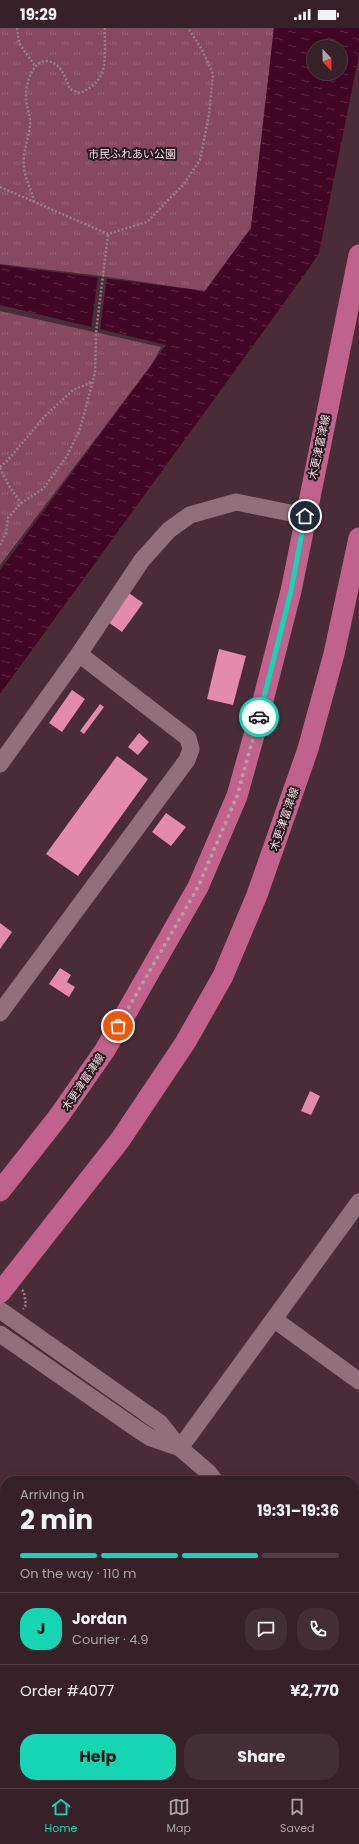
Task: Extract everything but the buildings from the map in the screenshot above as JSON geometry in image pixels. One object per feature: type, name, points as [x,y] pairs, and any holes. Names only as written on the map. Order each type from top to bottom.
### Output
[{"type":"main road","name":"木更津富津線","points":[[0,1191],[59,1116],[104,1050],[198,887],[237,796],[291,591],[359,255]]},
{"type":"main road","name":"木更津富津線","points":[[0,1293],[120,1140],[185,1043],[223,976],[257,895],[308,749],[334,654],[359,538]]},
{"type":"street","points":[[0,764],[79,654],[142,560],[169,530],[190,515],[236,502],[305,516]]},
{"type":"street","points":[[0,1013],[187,760],[191,749],[188,738],[79,654]]},
{"type":"street","points":[[180,1448],[359,1202]]},
{"type":"street","points":[[0,1310],[160,1423],[180,1448],[211,1476]]},
{"type":"street","points":[[274,1320],[359,1381]]},
{"type":"street","points":[[0,1334],[137,1429],[152,1438],[180,1448]]},
{"type":"path","points":[[17,28],[19,42],[35,66]]},
{"type":"path","points":[[34,202],[25,177],[24,166],[30,124],[26,96],[31,74],[35,66],[42,61],[50,61],[61,69],[70,89],[76,93],[92,88],[101,78],[104,65],[105,28]]},
{"type":"path","points":[[0,187],[108,234],[147,222],[183,185],[200,160],[209,115],[213,74],[201,48],[188,28]]},
{"type":"path","points":[[0,545],[6,534],[8,518],[21,503],[43,489],[67,456],[80,429],[95,373],[96,333],[108,234]]},
{"type":"path","points":[[21,503],[9,486],[0,468],[45,416],[72,390],[93,382]]},
{"type":"path","points":[[24,1292],[26,1305]]},
{"type":"green space","name":"市民ふれあい公園","points":[[0,28],[274,28],[251,228],[205,291],[94,275],[0,264]]},
{"type":"green space","points":[[0,311],[161,347],[152,364],[0,565]]},
{"type":"water","points":[[274,28],[359,28],[359,55],[319,253],[0,694],[0,570],[166,345],[0,305],[0,265],[205,291],[251,228]]},
{"type":"pier","points":[[98,276],[107,277],[100,330],[91,328]]},
{"type":"way so far","points":[[118,1026],[198,887],[237,796],[259,717]]},
{"type":"route","points":[[259,717],[291,591],[305,516]]}]
